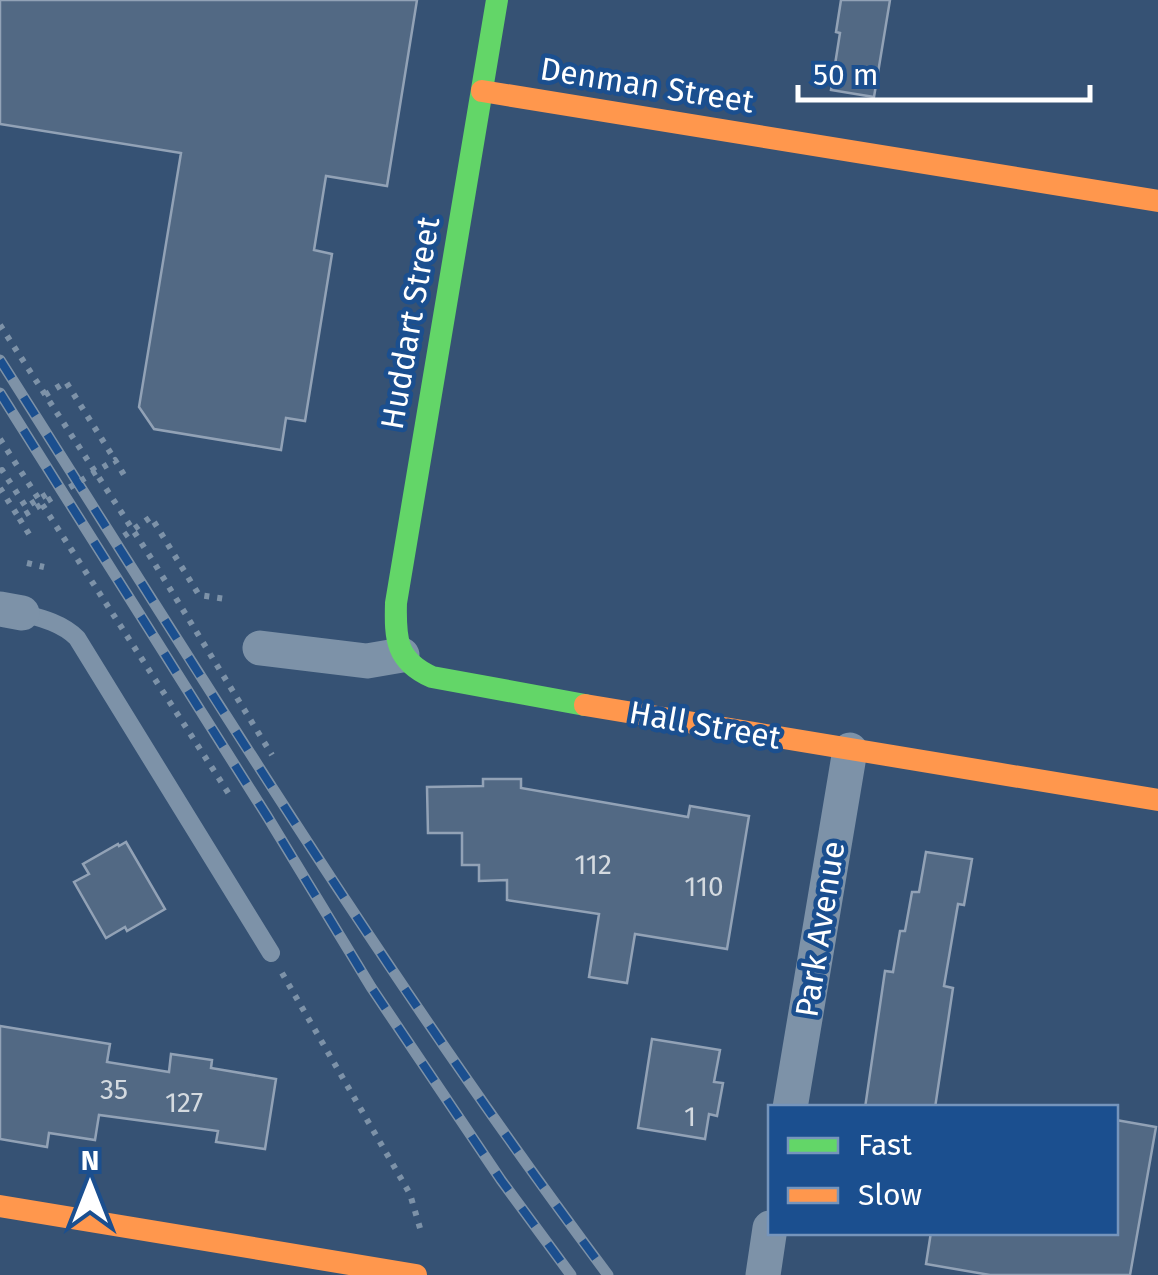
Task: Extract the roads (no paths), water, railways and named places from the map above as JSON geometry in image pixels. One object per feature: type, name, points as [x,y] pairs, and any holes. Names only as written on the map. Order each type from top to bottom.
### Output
[{"type":"street","name":"Huddart Street","points":[[402,656],[395,636],[396,603],[497,0]]},
{"type":"street","name":"Denman Street","points":[[482,91],[1158,201]]},
{"type":"street","points":[[260,648],[367,661],[402,656]]},
{"type":"street","name":"Hall Street","points":[[402,656],[422,674],[448,682],[1158,800]]},
{"type":"street","name":"Park Avenue","points":[[791,1105],[850,750]]},
{"type":"street","points":[[0,1206],[416,1275]]},
{"type":"street","points":[[762,1275],[769,1235]]},
{"type":"lane","points":[[11,611],[56,624],[77,638],[271,953]]},
{"type":"railway","points":[[0,360],[371,938],[608,1275]]},
{"type":"railway","points":[[0,393],[371,987],[501,1180],[571,1275]]}]
